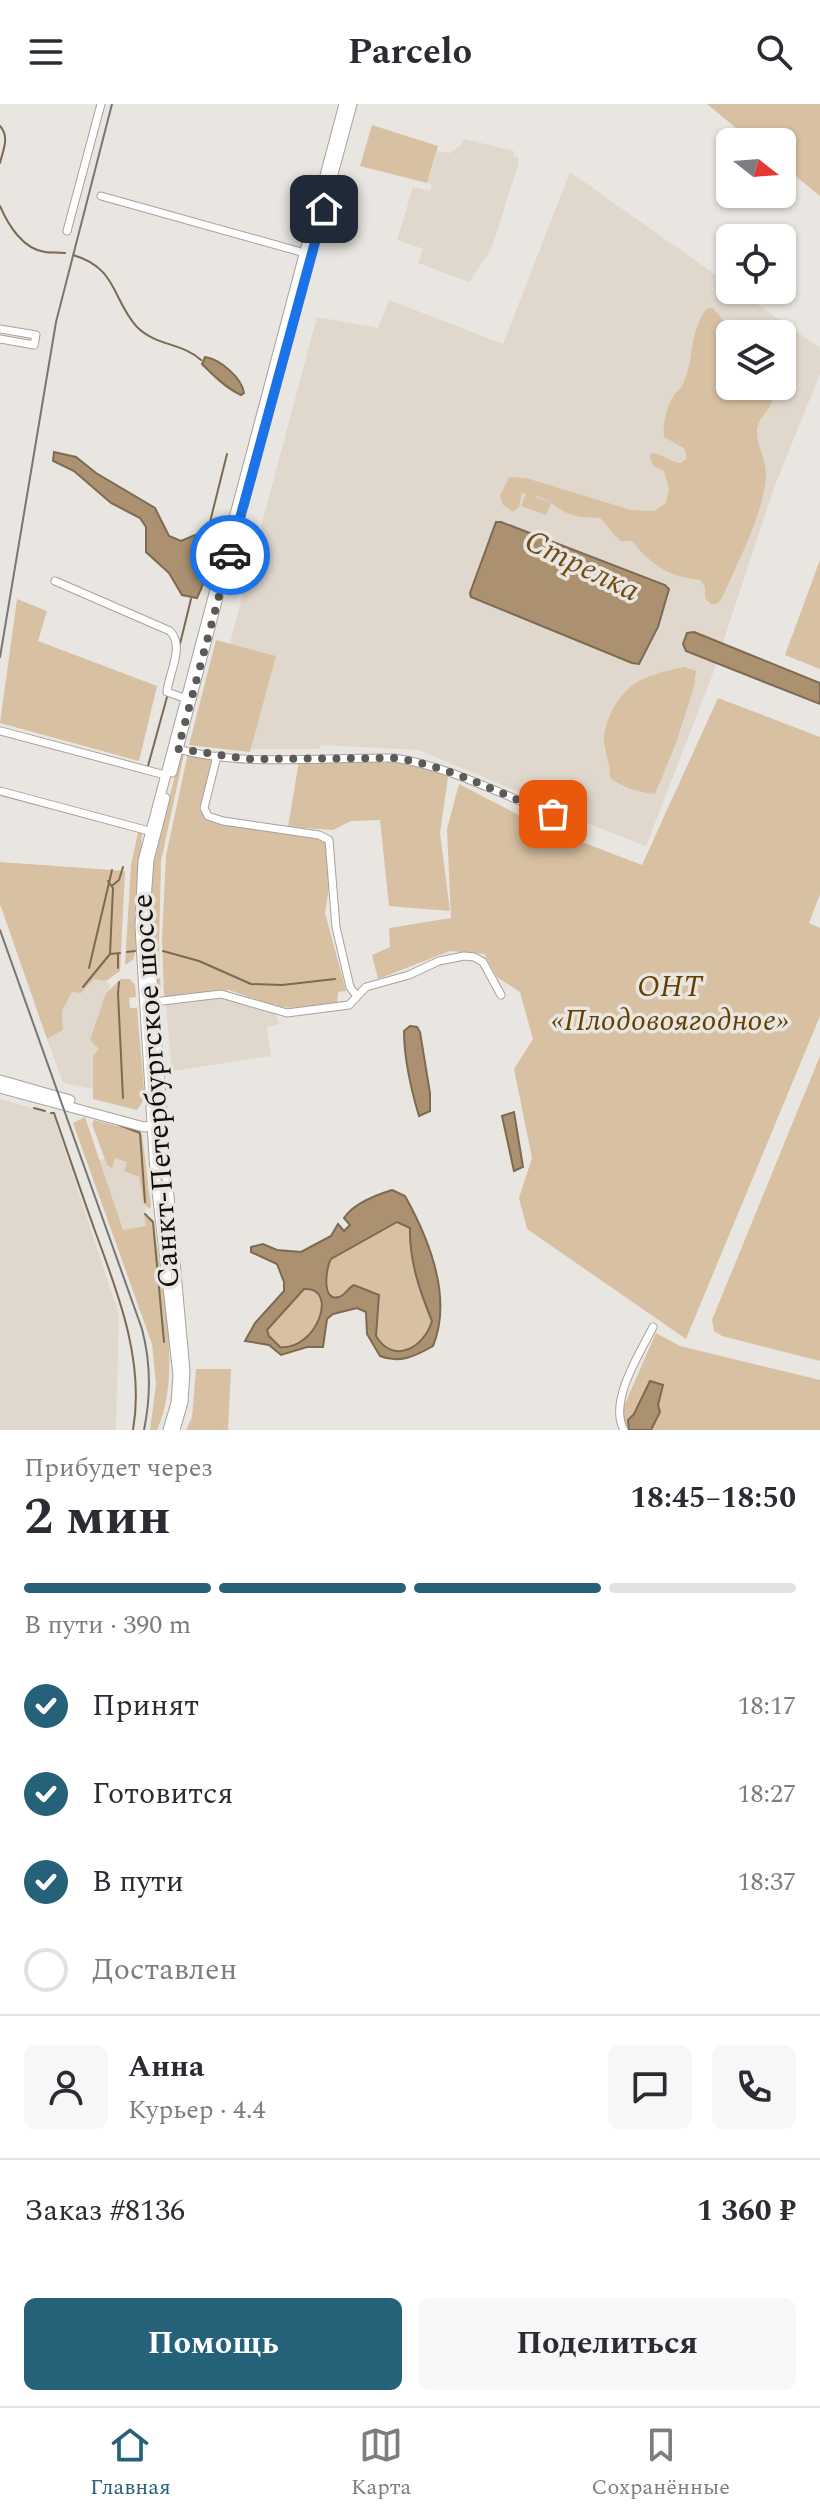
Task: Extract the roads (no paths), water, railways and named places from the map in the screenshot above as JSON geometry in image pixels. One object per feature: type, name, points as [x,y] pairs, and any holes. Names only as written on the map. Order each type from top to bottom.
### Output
[{"type":"main road","name":"Санкт-Петербургское шоссе","points":[[175,1430],[183,1402],[185,1371],[156,1123],[140,908],[143,861],[344,104]]},
{"type":"main road","name":"Санкт-Петербургское шоссе","points":[[168,1430],[176,1403],[178,1375],[159,1213],[154,1002],[147,879],[155,833],[352,104]]},
{"type":"main road","points":[[0,1080],[156,1123]]},
{"type":"main road","points":[[0,1088],[144,1127],[156,1123]]},
{"type":"street","points":[[67,231],[101,104]]},
{"type":"street","points":[[101,196],[305,253]]},
{"type":"street","points":[[0,329],[36,335],[34,345],[0,339]]},
{"type":"street","points":[[55,581],[170,631],[177,647],[167,692],[184,698]]},
{"type":"street","points":[[1,731],[165,775]]},
{"type":"street","points":[[178,749],[217,756],[409,760],[443,770],[553,814],[572,818]]},
{"type":"street","points":[[217,756],[204,808],[208,816],[323,836],[329,840],[336,927],[350,987],[356,995]]},
{"type":"street","points":[[0,791],[149,831]]},
{"type":"street","points":[[154,1002],[221,994],[287,1013],[349,1005],[366,987],[409,975],[439,961],[464,956],[483,962],[501,995]]},
{"type":"street","points":[[624,1430],[619,1420],[620,1399],[653,1327]]},
{"type":"water","points":[[205,357],[229,370],[244,393],[241,395],[216,377],[202,364]]},
{"type":"water","points":[[54,452],[76,457],[96,473],[155,508],[169,536],[181,541],[195,535],[201,537],[207,551],[207,567],[197,598],[182,595],[169,573],[146,552],[146,527],[140,518],[111,503],[74,471],[53,461]]},
{"type":"water","points":[[496,522],[665,585],[669,589],[658,627],[639,664],[471,597]]},
{"type":"water","points":[[694,632],[820,683],[820,704],[686,651],[683,644],[687,633]]},
{"type":"water","points":[[410,1026],[417,1027],[420,1032],[430,1093],[430,1111],[419,1116],[405,1052],[404,1031]]},
{"type":"water","points":[[514,1112],[523,1167],[514,1171],[502,1116]]},
{"type":"water","points":[[392,1190],[405,1196],[436,1269],[440,1308],[439,1327],[433,1346],[407,1358],[380,1356],[367,1334],[366,1312],[357,1308],[333,1314],[327,1319],[323,1347],[307,1347],[281,1355],[269,1345],[245,1341],[255,1323],[284,1291],[277,1264],[251,1252],[251,1247],[263,1244],[277,1250],[301,1252],[331,1236],[338,1224],[344,1231],[350,1225],[344,1218],[353,1208]],"holes":[[[397,1222],[410,1228],[416,1276],[432,1321],[422,1339],[407,1350],[399,1351],[383,1345],[376,1336],[379,1295],[354,1285],[341,1296],[333,1297],[326,1283],[331,1259]],[[304,1289],[315,1291],[320,1298],[322,1308],[319,1319],[304,1339],[293,1346],[280,1347],[267,1330]]]},
{"type":"water","points":[[650,1381],[663,1385],[658,1405],[660,1412],[651,1430],[629,1430],[628,1420]]},
{"type":"waterway","points":[[0,126],[5,139],[0,163]]},
{"type":"waterway","points":[[0,206],[23,241],[37,250],[65,253]]},
{"type":"waterway","name":"Стрелка","points":[[73,255],[88,261],[106,276],[129,317],[144,333],[186,350],[201,360]]},
{"type":"waterway","points":[[205,542],[227,454]]},
{"type":"waterway","points":[[180,644],[191,599]]},
{"type":"waterway","points":[[148,766],[167,697]]},
{"type":"waterway","points":[[113,885],[119,880],[123,867]]},
{"type":"waterway","points":[[89,968],[112,870]]},
{"type":"waterway","points":[[108,881],[113,888],[110,954]]},
{"type":"waterway","points":[[127,952],[135,951]]},
{"type":"waterway","points":[[163,951],[199,961],[251,984],[282,985],[335,979]]},
{"type":"waterway","points":[[83,987],[110,954],[120,953]]},
{"type":"waterway","points":[[118,954],[118,968]]},
{"type":"waterway","points":[[119,982],[123,1098]]},
{"type":"waterway","points":[[34,1108],[45,1111]]},
{"type":"waterway","points":[[51,1113],[54,1113],[127,1328],[135,1379],[133,1430]]},
{"type":"waterway","points":[[119,1125],[140,1133],[145,1202]]},
{"type":"waterway","points":[[145,1214],[153,1222],[164,1342]]},
{"type":"tram line","points":[[0,657],[56,322],[112,104]]},
{"type":"tram line","points":[[0,930],[142,1329],[149,1380],[144,1430]]},
{"type":"park label","name":"ОНТ «Плодовоягодное»","points":[[670,1004]]}]
